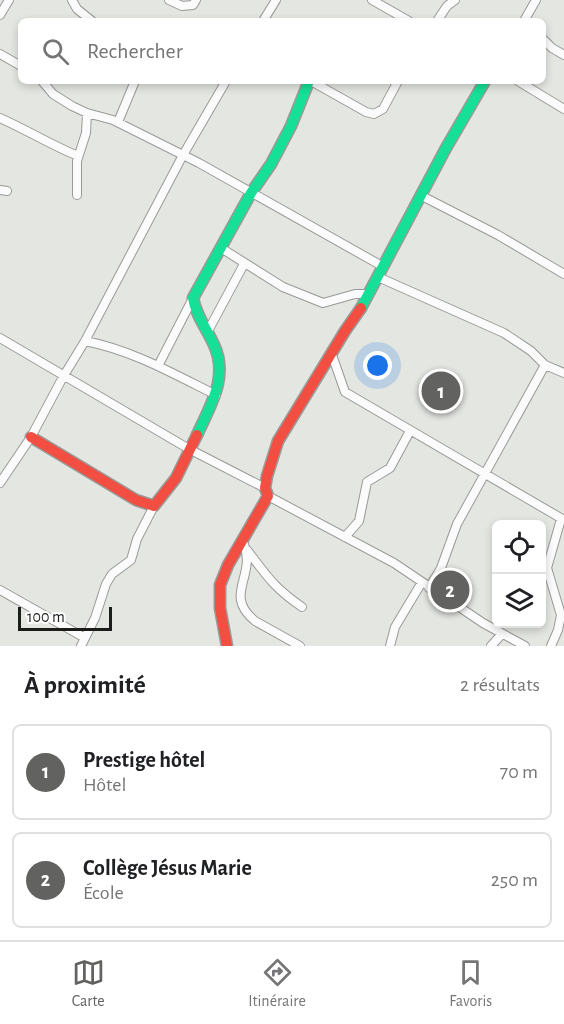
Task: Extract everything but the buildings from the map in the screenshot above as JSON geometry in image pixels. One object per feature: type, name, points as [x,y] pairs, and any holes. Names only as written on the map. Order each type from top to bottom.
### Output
[{"type":"street","points":[[0,15],[9,0]]},
{"type":"street","points":[[72,0],[77,9],[88,18]]},
{"type":"street","points":[[169,0],[186,7],[193,5],[195,0]]},
{"type":"street","points":[[265,18],[276,0]]},
{"type":"street","points":[[372,0],[404,18]]},
{"type":"street","points":[[439,18],[447,6],[455,0]]},
{"type":"street","points":[[527,18],[536,0]]},
{"type":"street","points":[[546,42],[564,55]]},
{"type":"street","points":[[0,54],[18,64]]},
{"type":"street","points":[[45,84],[61,100],[87,113],[118,122],[217,172],[380,272],[504,333],[531,351],[545,365],[564,373]]},
{"type":"street","points":[[118,122],[134,84]]},
{"type":"street","points":[[0,482],[31,437],[224,84]]},
{"type":"street","points":[[158,366],[251,194],[271,164],[291,126],[309,84]]},
{"type":"street","points":[[315,84],[366,112],[374,114],[383,109],[396,84]]},
{"type":"street","points":[[227,646],[220,587],[262,510],[270,464],[278,441],[332,356],[345,331],[356,317],[446,148],[483,84]]},
{"type":"street","points":[[523,84],[564,109]]},
{"type":"street","points":[[77,195],[76,168],[86,134],[87,113]]},
{"type":"street","points":[[0,118],[78,156]]},
{"type":"street","points":[[422,196],[498,235],[564,274]]},
{"type":"street","points":[[221,248],[283,287],[323,303],[355,294],[369,294]]},
{"type":"street","points":[[207,332],[244,264]]},
{"type":"street","points":[[0,590],[83,642],[95,618],[111,574],[130,560],[137,539],[154,506],[165,495],[216,395],[219,362],[215,345],[195,314],[193,298]]},
{"type":"street","points":[[0,338],[189,450],[394,563],[429,588],[525,646]]},
{"type":"street","points":[[85,341],[119,349],[216,395]]},
{"type":"street","points":[[332,356],[345,392],[563,520],[547,568],[561,615],[551,646]]},
{"type":"street","points":[[429,588],[441,568],[458,524],[545,365]]},
{"type":"street","points":[[345,537],[359,521],[367,482],[390,468],[410,431]]},
{"type":"street","points":[[31,437],[121,492],[154,506]]},
{"type":"street","points":[[244,545],[278,590],[302,607]]},
{"type":"street","points":[[244,545],[248,560],[240,591],[240,604],[255,621],[300,646]]},
{"type":"street","points":[[390,646],[395,627],[422,582]]},
{"type":"street","points":[[491,646],[502,634]]},
{"type":"traffic: fast","points":[[197,435],[216,391],[219,368],[214,345],[199,317],[193,298],[251,193],[271,164],[291,126],[308,84]]},
{"type":"traffic: fast","points":[[361,308],[446,148],[483,84]]},
{"type":"traffic: jam","points":[[227,646],[220,608],[220,585],[228,565],[268,496],[265,488],[267,476],[278,441],[361,308]]},
{"type":"traffic: jam","points":[[31,437],[136,500],[154,506],[176,478],[197,435]]},
{"type":"place","name":"Prestige hôtel","points":[[441,391]]},
{"type":"place","name":"Collège Jésus Marie","points":[[450,590]]}]
